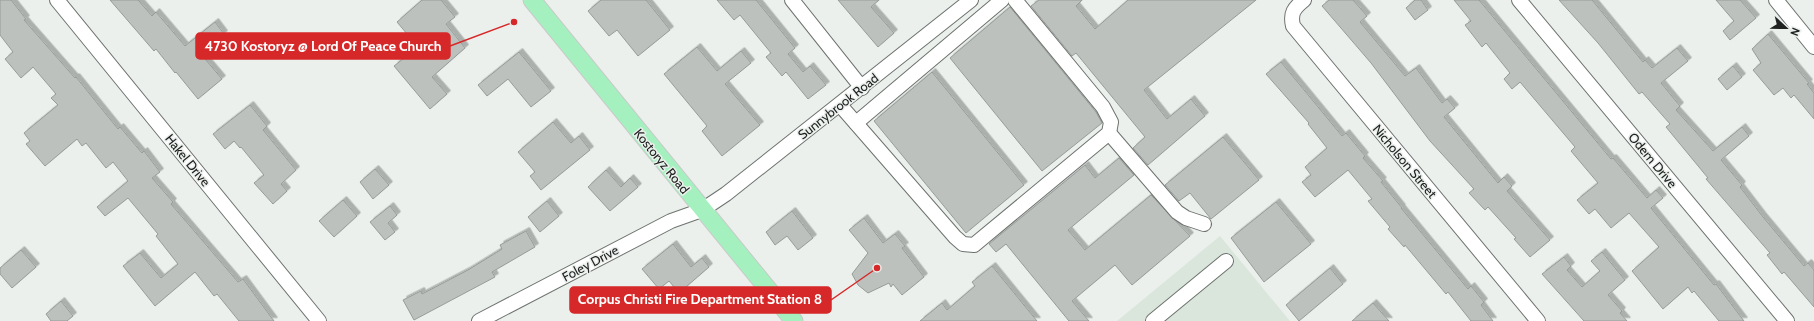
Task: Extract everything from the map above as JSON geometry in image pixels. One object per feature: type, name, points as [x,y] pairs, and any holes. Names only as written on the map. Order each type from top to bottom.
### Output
[{"type":"main road","name":"Kostoryz Road","points":[[532,0],[794,321]]},
{"type":"street","name":"Hakel Drive","points":[[57,0],[319,321]]},
{"type":"street","points":[[792,0],[862,88]]},
{"type":"street","name":"Sunnybrook Road","points":[[702,210],[726,194],[862,88],[971,0]]},
{"type":"street","points":[[856,123],[1002,0]]},
{"type":"street","points":[[840,105],[955,237],[963,244],[974,245],[1109,133],[1111,122],[1103,107],[1015,0]]},
{"type":"street","name":"Nicholson Street","points":[[1304,0],[1293,9],[1291,17],[1293,26],[1538,321]]},
{"type":"street","name":"Odem Drive","points":[[1519,0],[1786,321]]},
{"type":"street","points":[[1776,0],[1814,48]]},
{"type":"street","points":[[1109,133],[1178,212],[1186,218],[1204,224]]},
{"type":"street","name":"Foley Drive","points":[[480,321],[671,221],[702,210]]},
{"type":"street","points":[[1153,321],[1226,261]]},
{"type":"shaded area","points":[[1220,236],[1290,321],[1117,321]]},
{"type":"building","points":[[0,0],[11,0],[26,19],[24,20],[75,78],[76,77],[118,129],[120,127],[142,153],[144,151],[160,172],[152,178],[173,202],[171,204],[238,282],[243,279],[274,321],[239,321],[217,294],[214,296],[195,272],[155,306],[123,266],[140,253],[161,278],[178,264],[156,236],[158,234],[128,198],[105,216],[97,207],[128,181],[113,162],[106,168],[86,143],[82,146],[77,139],[45,166],[26,144],[30,141],[24,133],[58,105],[51,98],[56,94],[33,67],[21,78],[5,59],[13,52],[0,35]]},
{"type":"building","points":[[110,0],[138,0],[152,16],[156,12],[185,46],[215,22],[224,34],[200,53],[222,79],[198,99],[156,49],[154,51]]},
{"type":"building","points":[[422,0],[441,0],[455,17],[446,24],[465,48],[432,77],[447,94],[430,109],[394,66],[418,47],[397,22]]},
{"type":"building","points":[[601,0],[646,0],[670,30],[638,56],[617,30],[609,36],[588,11]]},
{"type":"building","points":[[717,0],[756,0],[795,48],[788,54],[803,72],[810,66],[826,85],[808,99],[786,72],[782,76],[766,57],[771,53],[740,15],[734,20]]},
{"type":"building","points":[[838,0],[879,0],[871,7],[894,33],[878,47]]},
{"type":"building","points":[[1039,0],[1082,0],[1076,6],[1095,29],[1128,0],[1256,0],[1144,90],[1167,119],[1191,99],[1205,116],[1148,165],[1133,148],[1145,137],[1076,53],[1072,56],[1031,6]]},
{"type":"building","points":[[1329,0],[1353,0],[1367,16],[1360,22],[1405,76],[1416,68],[1442,103],[1447,99],[1455,108],[1444,117],[1498,183],[1504,177],[1512,186],[1507,191],[1550,240],[1530,257],[1514,239],[1516,238],[1488,207],[1485,210],[1469,193],[1474,189],[1430,141],[1371,63],[1322,6]]},
{"type":"building","points":[[1415,0],[1421,0],[1428,10],[1415,20],[1406,8]]},
{"type":"building","points":[[1454,0],[1479,0],[1611,159],[1613,158],[1647,198],[1656,190],[1663,198],[1651,208],[1714,285],[1716,284],[1744,321],[1719,321],[1694,291],[1692,293],[1688,287],[1663,309],[1632,271],[1659,247],[1629,213],[1611,228],[1595,209],[1589,214],[1577,200],[1598,183],[1571,151],[1575,147],[1520,82],[1512,89],[1504,79],[1510,73],[1486,43],[1482,47],[1465,25],[1471,21]]},
{"type":"building","points":[[1559,0],[1592,0],[1643,62],[1645,60],[1652,68],[1677,48],[1688,61],[1661,83],[1680,106],[1676,110],[1713,151],[1742,127],[1749,136],[1721,160],[1742,185],[1740,187],[1763,217],[1804,266],[1808,263],[1814,270],[1814,307],[1784,272],[1782,274],[1767,255],[1770,253],[1706,179],[1708,178],[1666,127],[1670,124],[1642,92],[1639,94],[1598,43]]},
{"type":"building","points":[[1716,0],[1740,0],[1756,18],[1730,40],[1723,31],[1734,21]]},
{"type":"building","points":[[1010,7],[1096,112],[1102,123],[1042,171],[950,58]]},
{"type":"building","points":[[1768,34],[1809,83],[1807,84],[1814,93],[1814,119],[1794,95],[1791,98],[1783,88],[1774,95],[1753,70],[1761,63],[1752,49]]},
{"type":"building","points":[[697,47],[717,71],[741,51],[751,63],[725,84],[760,125],[722,156],[702,131],[707,126],[664,74]]},
{"type":"building","points":[[519,52],[551,91],[531,107],[508,79],[487,96],[478,85]]},
{"type":"building","points":[[1281,62],[1342,136],[1346,133],[1365,156],[1363,158],[1383,181],[1381,182],[1401,208],[1468,289],[1471,286],[1484,302],[1481,305],[1493,321],[1471,321],[1448,292],[1446,294],[1405,245],[1404,247],[1388,229],[1390,227],[1368,201],[1372,199],[1348,170],[1315,197],[1302,182],[1311,175],[1305,167],[1327,148],[1308,124],[1309,123],[1266,74]]},
{"type":"building","points":[[1733,66],[1742,77],[1727,90],[1718,79]]},
{"type":"building","points":[[932,72],[1024,185],[966,233],[874,121]]},
{"type":"building","points":[[250,105],[267,126],[263,130],[296,170],[281,184],[287,191],[273,204],[254,183],[264,175],[241,147],[240,148],[234,141],[225,149],[213,134]]},
{"type":"building","points":[[553,122],[571,143],[579,136],[590,150],[541,190],[530,176],[535,172],[518,152]]},
{"type":"building","points":[[1223,137],[1259,180],[1211,219],[1190,193],[1179,201],[1165,185]]},
{"type":"building","points":[[1119,158],[1134,175],[1068,230],[1085,250],[1151,195],[1190,236],[1132,285],[1115,265],[1072,301],[1089,321],[1069,321],[1006,244],[996,252],[989,244],[1085,165],[1095,178]]},
{"type":"building","points":[[375,169],[389,185],[373,199],[360,182]]},
{"type":"building","points":[[606,170],[621,187],[630,178],[638,187],[610,211],[588,187]]},
{"type":"building","points":[[343,200],[357,216],[334,237],[319,221]]},
{"type":"building","points":[[547,201],[559,216],[540,232],[528,217]]},
{"type":"building","points":[[1276,202],[1311,244],[1264,282],[1231,238]]},
{"type":"building","points":[[390,206],[397,215],[388,223],[395,232],[385,240],[370,222]]},
{"type":"building","points":[[792,211],[813,238],[798,250],[787,236],[775,245],[766,232]]},
{"type":"building","points":[[864,218],[883,243],[895,234],[905,246],[902,248],[924,277],[902,295],[893,284],[891,287],[889,283],[868,293],[858,285],[852,274],[868,253],[849,230]]},
{"type":"building","points":[[526,231],[535,247],[492,272],[495,277],[414,320],[403,300],[421,291],[422,294],[468,270],[502,249],[500,245]]},
{"type":"building","points":[[673,244],[691,267],[702,258],[709,267],[679,293],[669,281],[659,289],[642,269]]},
{"type":"building","points":[[21,250],[36,267],[12,288],[0,274],[0,268]]},
{"type":"building","points":[[1602,252],[1625,280],[1608,295],[1622,311],[1620,313],[1627,321],[1584,321],[1542,274],[1564,257],[1571,266],[1567,270],[1582,287],[1600,271],[1591,261]]},
{"type":"building","points":[[992,266],[1037,321],[920,321],[942,303],[947,310],[975,286],[972,282]]},
{"type":"building","points":[[1330,268],[1343,284],[1299,321],[1286,305]]},
{"type":"building","points":[[61,301],[73,316],[67,321],[51,321],[46,314]]},
{"type":"building","points":[[1373,303],[1389,321],[1352,321]]},
{"type":"place","name":"4730 Kostoryz @ Lord Of Peace Church","points":[[514,22]]},
{"type":"place","name":"Corpus Christi Fire Department Station 8","points":[[877,268]]}]
